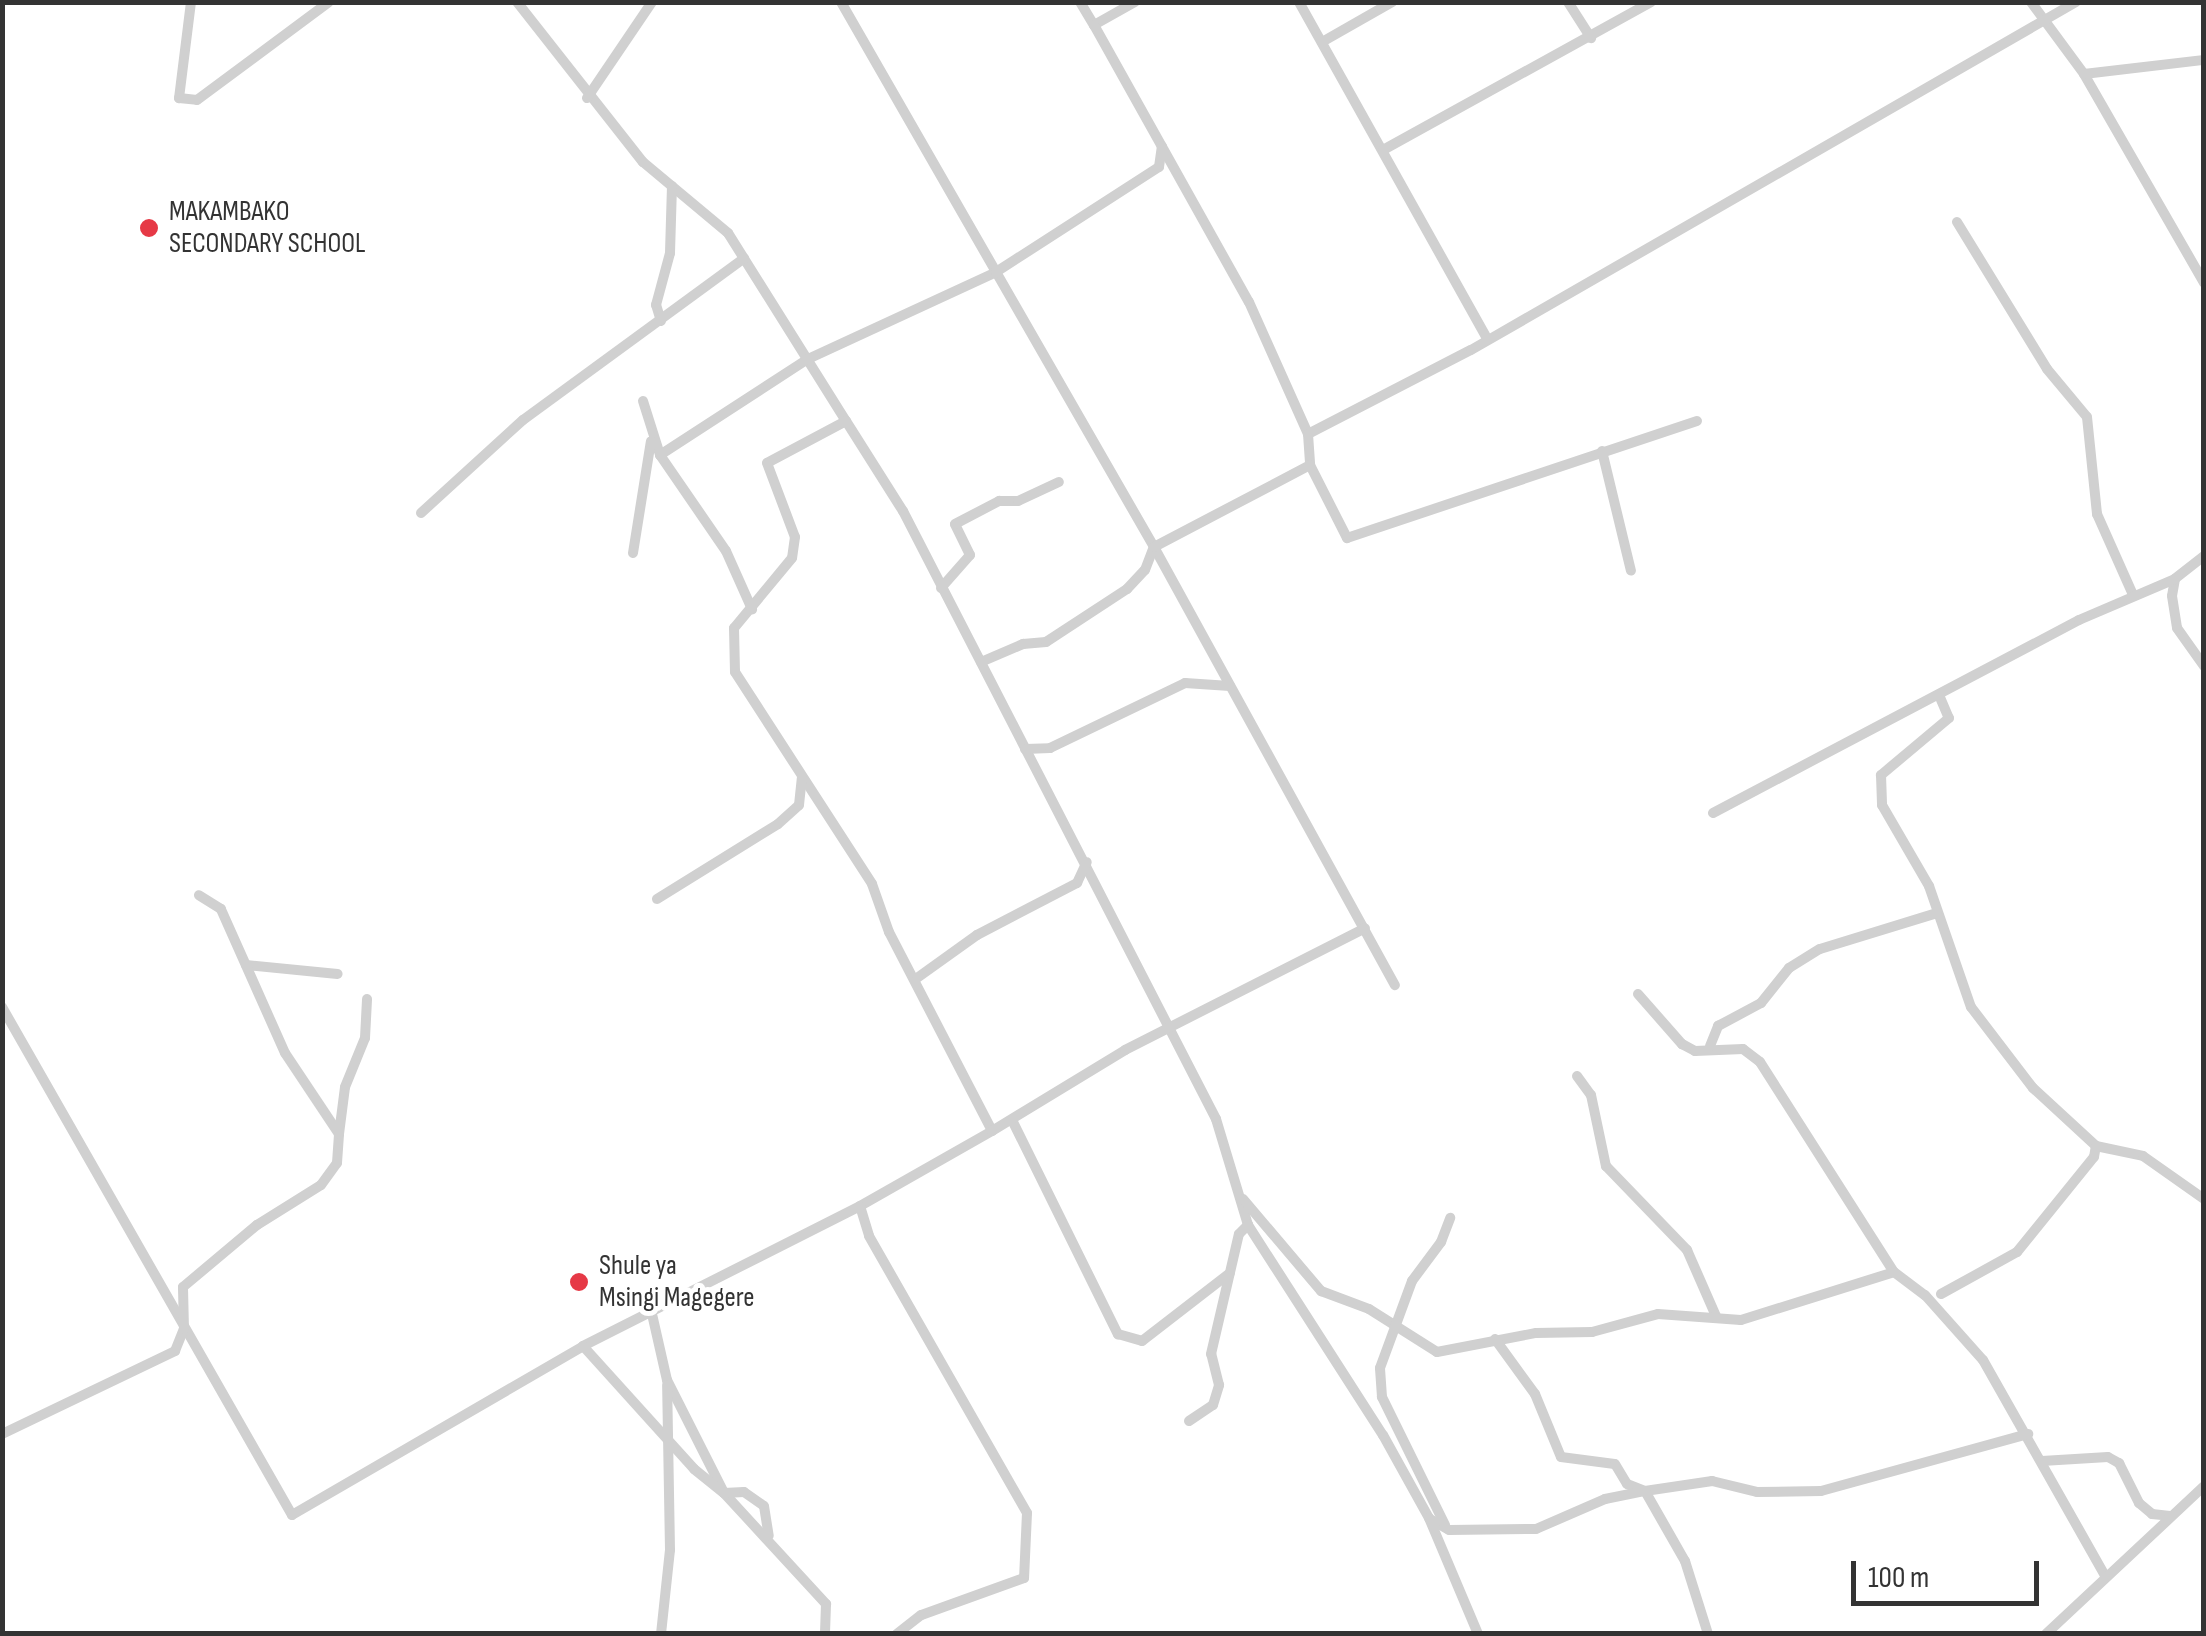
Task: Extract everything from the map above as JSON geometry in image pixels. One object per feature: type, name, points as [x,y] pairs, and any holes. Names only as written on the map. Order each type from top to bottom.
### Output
[{"type":"street","points":[[191,2],[179,98],[197,100],[329,2]]},
{"type":"street","points":[[517,2],[587,98],[672,186],[728,232],[846,421],[981,662],[1216,1119],[1248,1224],[1429,1518],[1478,1634]]},
{"type":"street","points":[[587,98],[652,2]]},
{"type":"street","points":[[841,2],[1154,546],[1394,985]]},
{"type":"street","points":[[1080,2],[1248,302],[1308,434],[1310,465],[1347,538],[1697,421]]},
{"type":"street","points":[[1094,26],[1135,2]]},
{"type":"street","points":[[1299,2],[1486,339]]},
{"type":"street","points":[[1322,42],[1392,2]]},
{"type":"street","points":[[1568,2],[1590,38]]},
{"type":"street","points":[[1383,150],[1651,2]]},
{"type":"street","points":[[2031,2],[2084,74],[2204,283]]},
{"type":"street","points":[[1308,434],[1486,339],[2076,2]]},
{"type":"street","points":[[2084,74],[2204,60]]},
{"type":"street","points":[[660,456],[808,359],[996,272],[1159,166],[1162,144]]},
{"type":"street","points":[[661,321],[656,305],[670,253],[672,186]]},
{"type":"street","points":[[1956,222],[2047,369],[2087,417],[2098,514],[2133,595]]},
{"type":"street","points":[[421,512],[523,420],[744,258]]},
{"type":"street","points":[[642,401],[650,436],[660,456],[726,551],[752,609]]},
{"type":"street","points":[[846,421],[767,463],[795,537],[792,558],[734,628],[735,672],[872,884],[889,932],[917,978],[992,1131]]},
{"type":"street","points":[[633,553],[650,436]]},
{"type":"street","points":[[1602,452],[1631,571]]},
{"type":"street","points":[[981,662],[1023,644],[1046,642],[1126,589],[1145,570],[1154,546],[1310,465]]},
{"type":"street","points":[[941,588],[970,556],[955,524],[999,501],[1018,501],[1060,482]]},
{"type":"street","points":[[1713,813],[2133,595],[2176,579],[2204,556]]},
{"type":"street","points":[[2176,579],[2177,628],[2204,666]]},
{"type":"street","points":[[1025,749],[1050,748],[1185,683],[1230,686]]},
{"type":"street","points":[[1939,695],[1949,718],[1881,775],[1882,805],[1918,876],[1929,886],[1936,913],[1982,1024],[2033,1088],[2096,1146],[2143,1156],[2204,1199]]},
{"type":"street","points":[[657,899],[778,824],[799,804],[802,777]]},
{"type":"street","points":[[917,978],[977,935],[1077,884],[1087,862]]},
{"type":"street","points":[[199,895],[221,909],[285,1053],[339,1134]]},
{"type":"street","points":[[1710,1046],[1718,1026],[1761,1003],[1789,968],[1820,948],[1936,913]]},
{"type":"street","points":[[2,1008],[292,1515],[583,1346],[860,1206],[1013,1122],[1168,1028],[1365,928]]},
{"type":"street","points":[[246,965],[338,974]]},
{"type":"street","points":[[1638,994],[1682,1044],[1695,1051],[1710,1046],[1743,1049],[1782,1089],[1847,1207],[1894,1272],[1959,1329],[2028,1434],[2104,1574]]},
{"type":"street","points":[[2,1434],[175,1351],[184,1329],[183,1287],[257,1225],[321,1185],[337,1163],[345,1087],[365,1038],[367,999]]},
{"type":"street","points":[[1577,1076],[1591,1094],[1606,1166],[1687,1250],[1716,1316]]},
{"type":"street","points":[[1013,1122],[1118,1334],[1142,1341],[1230,1273]]},
{"type":"street","points":[[1942,1294],[2018,1252],[2094,1157],[2096,1146]]},
{"type":"street","points":[[1240,1194],[1321,1291],[1398,1327],[1437,1352],[1496,1339],[1592,1332],[1658,1314],[1742,1320],[1779,1312],[1894,1272]]},
{"type":"street","points":[[860,1206],[869,1236],[1027,1512],[1024,1578],[921,1614],[897,1634]]},
{"type":"street","points":[[1449,1530],[1382,1397],[1380,1368],[1412,1281],[1441,1242],[1450,1218]]},
{"type":"street","points":[[1190,1421],[1213,1405],[1220,1385],[1211,1354],[1239,1234],[1248,1224]]},
{"type":"street","points":[[652,1314],[668,1380],[724,1493]]},
{"type":"street","points":[[1496,1339],[1535,1394],[1561,1457],[1615,1464],[1627,1484],[1645,1491],[1685,1561],[1708,1634]]},
{"type":"street","points":[[583,1346],[667,1444],[769,1538],[826,1604],[824,1634]]},
{"type":"street","points":[[661,1634],[670,1550],[668,1380]]},
{"type":"street","points":[[1429,1518],[1449,1530],[1536,1528],[1605,1499],[1712,1480],[1758,1492],[1821,1490],[2028,1434]]},
{"type":"street","points":[[2042,1461],[2073,1464],[2108,1457],[2118,1463],[2139,1503],[2152,1514],[2170,1516]]},
{"type":"street","points":[[2046,1634],[2104,1574],[2204,1486]]},
{"type":"street","points":[[724,1493],[744,1492],[764,1506],[769,1538]]},
{"type":"place","name":"MAKAMBAKO SECONDARY SCHOOL","points":[[149,228]]},
{"type":"place","name":"Shule ya Msingi Magegere","points":[[579,1282]]}]
